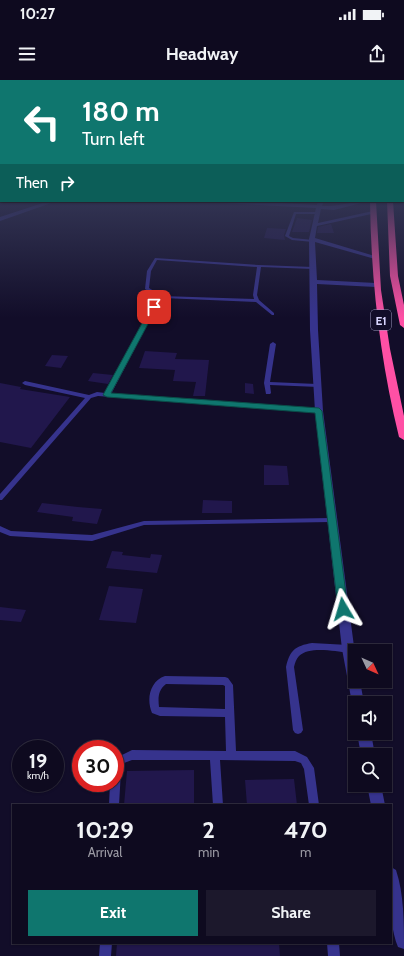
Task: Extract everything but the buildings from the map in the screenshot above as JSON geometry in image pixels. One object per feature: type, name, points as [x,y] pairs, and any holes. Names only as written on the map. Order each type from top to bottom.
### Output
[{"type":"highway","name":"E1","points":[[374,237],[376,286],[383,331],[404,437]]},
{"type":"highway","name":"E1","points":[[392,237],[394,276],[404,325]]},
{"type":"street","points":[[313,237],[314,330],[319,411],[331,520],[348,649]]},
{"type":"street","points":[[312,240],[375,257]]},
{"type":"street","points":[[314,282],[376,286]]},
{"type":"street","points":[[375,792],[378,804]]},
{"type":"street","points":[[392,880],[404,941]]},
{"type":"lane","points":[[288,237],[292,239],[312,240]]},
{"type":"lane","points":[[257,301],[161,298],[147,289],[149,271],[156,259],[313,268]]},
{"type":"lane","points":[[259,266],[255,286],[255,295],[257,301],[272,314]]},
{"type":"lane","points":[[107,395],[154,307],[161,298]]},
{"type":"lane","points":[[268,393],[267,383],[273,344]]},
{"type":"lane","points":[[25,383],[89,396],[97,394],[319,411]]},
{"type":"lane","points":[[267,383],[317,386]]},
{"type":"lane","points":[[0,498],[89,396]]},
{"type":"lane","points":[[0,529],[10,533],[92,538],[144,523],[331,520]]},
{"type":"lane","points":[[298,730],[290,667],[291,659],[296,652],[302,648],[348,649]]},
{"type":"lane","points":[[230,713],[160,712],[155,710],[154,705],[156,685],[160,681],[166,680],[225,681],[229,685],[232,756]]},
{"type":"lane","points":[[114,804],[116,771],[121,760],[132,755],[295,756],[304,760],[309,768],[314,804]]},
{"type":"lane","points":[[215,756],[218,804]]},
{"type":"lane","points":[[106,944],[106,956]]},
{"type":"lane","points":[[333,944],[334,956]]},
{"type":"route","points":[[154,307],[107,395],[319,411],[331,520],[343,609]]}]
